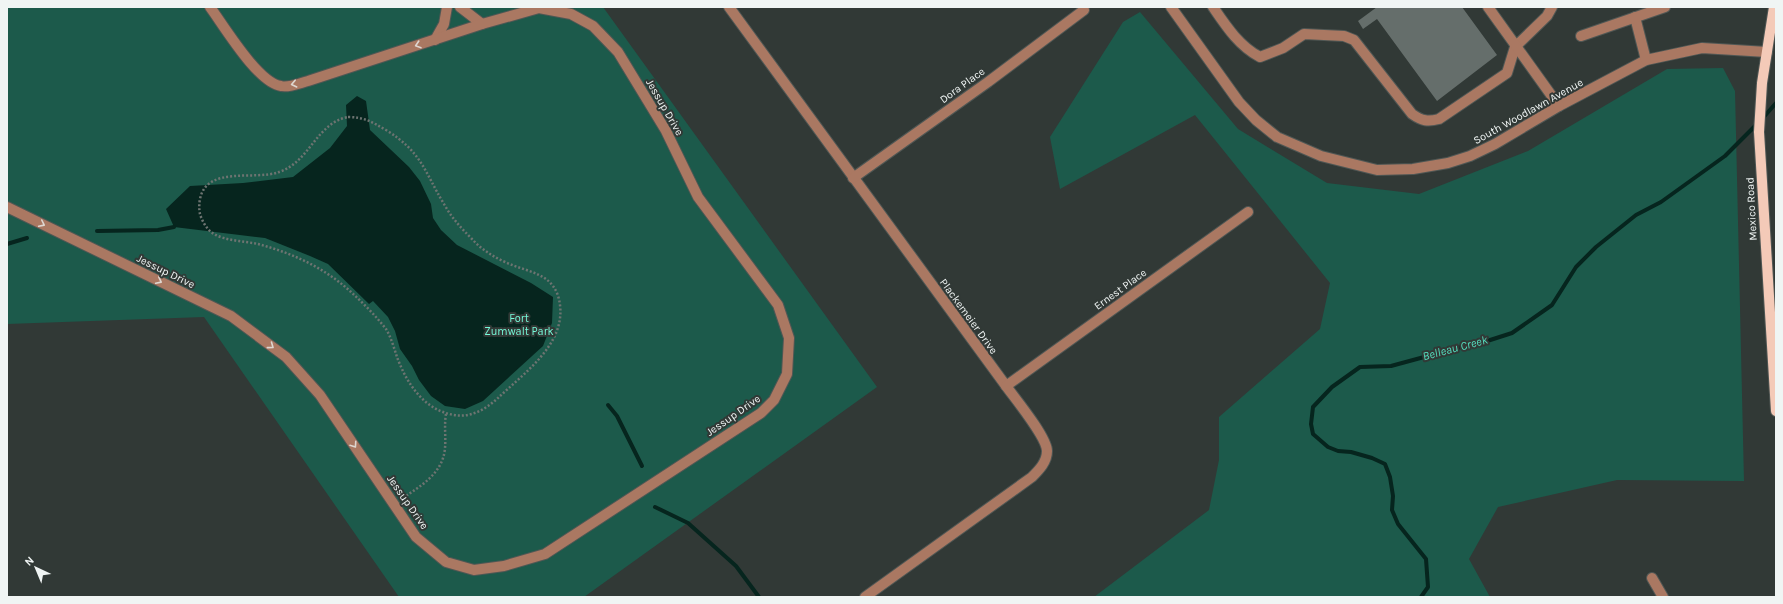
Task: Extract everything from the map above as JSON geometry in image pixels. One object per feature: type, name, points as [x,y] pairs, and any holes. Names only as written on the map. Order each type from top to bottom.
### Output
[{"type":"main road","name":"Mexico Road","points":[[1774,7],[1764,66],[1760,103],[1761,164],[1776,411]]},
{"type":"street","name":"Jessup Drive","points":[[7,207],[231,316],[286,357],[320,395],[416,537],[446,562],[474,570],[504,566],[545,554],[761,413],[774,400],[787,374],[789,338],[778,305],[698,197],[666,131],[618,52],[593,26],[573,11],[539,8],[482,24],[308,81],[283,87],[273,84],[256,70],[210,7]]},
{"type":"street","points":[[435,40],[444,24],[447,7]]},
{"type":"street","points":[[460,7],[482,24]]},
{"type":"street","name":"Plackemeier Drive","points":[[729,7],[1006,386],[1043,439],[1047,449],[1046,460],[1039,470],[1010,493],[865,597]]},
{"type":"street","name":"South Woodlawn Avenue","points":[[1171,7],[1239,102],[1256,120],[1277,137],[1321,156],[1378,170],[1413,169],[1448,163],[1470,156],[1495,144],[1559,106],[1646,60],[1702,48],[1767,52]]},
{"type":"street","points":[[1213,7],[1226,27],[1248,51],[1260,57],[1283,48],[1304,34],[1344,36],[1354,40],[1412,114],[1420,120],[1430,122],[1439,119],[1507,73],[1515,47],[1547,16],[1552,7]]},
{"type":"street","points":[[1488,7],[1515,47],[1559,106]]},
{"type":"street","points":[[1581,36],[1635,17],[1649,9],[1664,7]]},
{"type":"street","name":"Dora Place","points":[[853,178],[988,82],[1084,10]]},
{"type":"street","points":[[1635,17],[1646,60]]},
{"type":"street","name":"Ernest Place","points":[[1006,386],[1248,212]]},
{"type":"street","points":[[1652,578],[1663,597]]},
{"type":"path","points":[[344,118],[363,118],[395,136],[406,145],[422,163],[442,202],[460,227],[486,252],[507,263],[536,272],[548,280],[556,290],[560,303],[558,327],[550,346],[492,404],[463,417],[446,414],[432,408],[423,401],[402,369],[387,330],[352,293],[328,274],[305,261],[278,250],[212,234],[205,225],[200,213],[200,198],[206,186],[218,177],[268,175],[285,170],[302,158],[322,131],[344,118]]},
{"type":"path","points":[[394,504],[430,479],[437,471],[444,452],[446,414]]},
{"type":"green space","name":"Fort Zumwalt Park","points":[[7,7],[603,7],[877,387],[584,597],[399,597],[204,317],[7,324]]},
{"type":"green space","points":[[1140,12],[1238,129],[1327,183],[1419,194],[1528,151],[1667,69],[1723,68],[1735,91],[1744,481],[1617,480],[1498,507],[1469,559],[1490,597],[1094,597],[1209,510],[1219,460],[1219,417],[1320,329],[1330,283],[1195,115],[1060,189],[1050,137],[1123,22]]},
{"type":"shaded area","points":[[357,96],[366,101],[370,130],[409,167],[420,181],[431,204],[433,218],[441,230],[457,245],[531,283],[553,297],[552,323],[543,346],[483,401],[465,409],[445,406],[431,396],[419,380],[412,366],[400,349],[395,331],[388,317],[373,301],[369,304],[328,264],[265,238],[174,227],[166,209],[190,186],[243,183],[293,177],[330,148],[347,126],[346,105]]},
{"type":"building","points":[[1377,7],[1462,7],[1497,55],[1437,101],[1377,19],[1363,29],[1358,21]]},
{"type":"waterway","name":"Belleau Creek","points":[[1762,119],[1776,103]]},
{"type":"waterway","name":"Belleau Creek","points":[[1421,597],[1428,587],[1426,559],[1398,524],[1392,510],[1393,496],[1390,477],[1385,464],[1372,458],[1351,452],[1338,451],[1328,447],[1313,434],[1311,424],[1313,407],[1332,387],[1360,367],[1391,366],[1484,342],[1512,333],[1552,305],[1576,267],[1596,247],[1636,215],[1661,202],[1725,156],[1757,124]]},
{"type":"waterway","points":[[97,231],[158,230],[174,227]]},
{"type":"waterway","points":[[7,244],[27,238]]},
{"type":"waterway","points":[[608,405],[617,416],[642,466]]},
{"type":"waterway","points":[[655,507],[688,523],[736,566],[759,597]]}]
